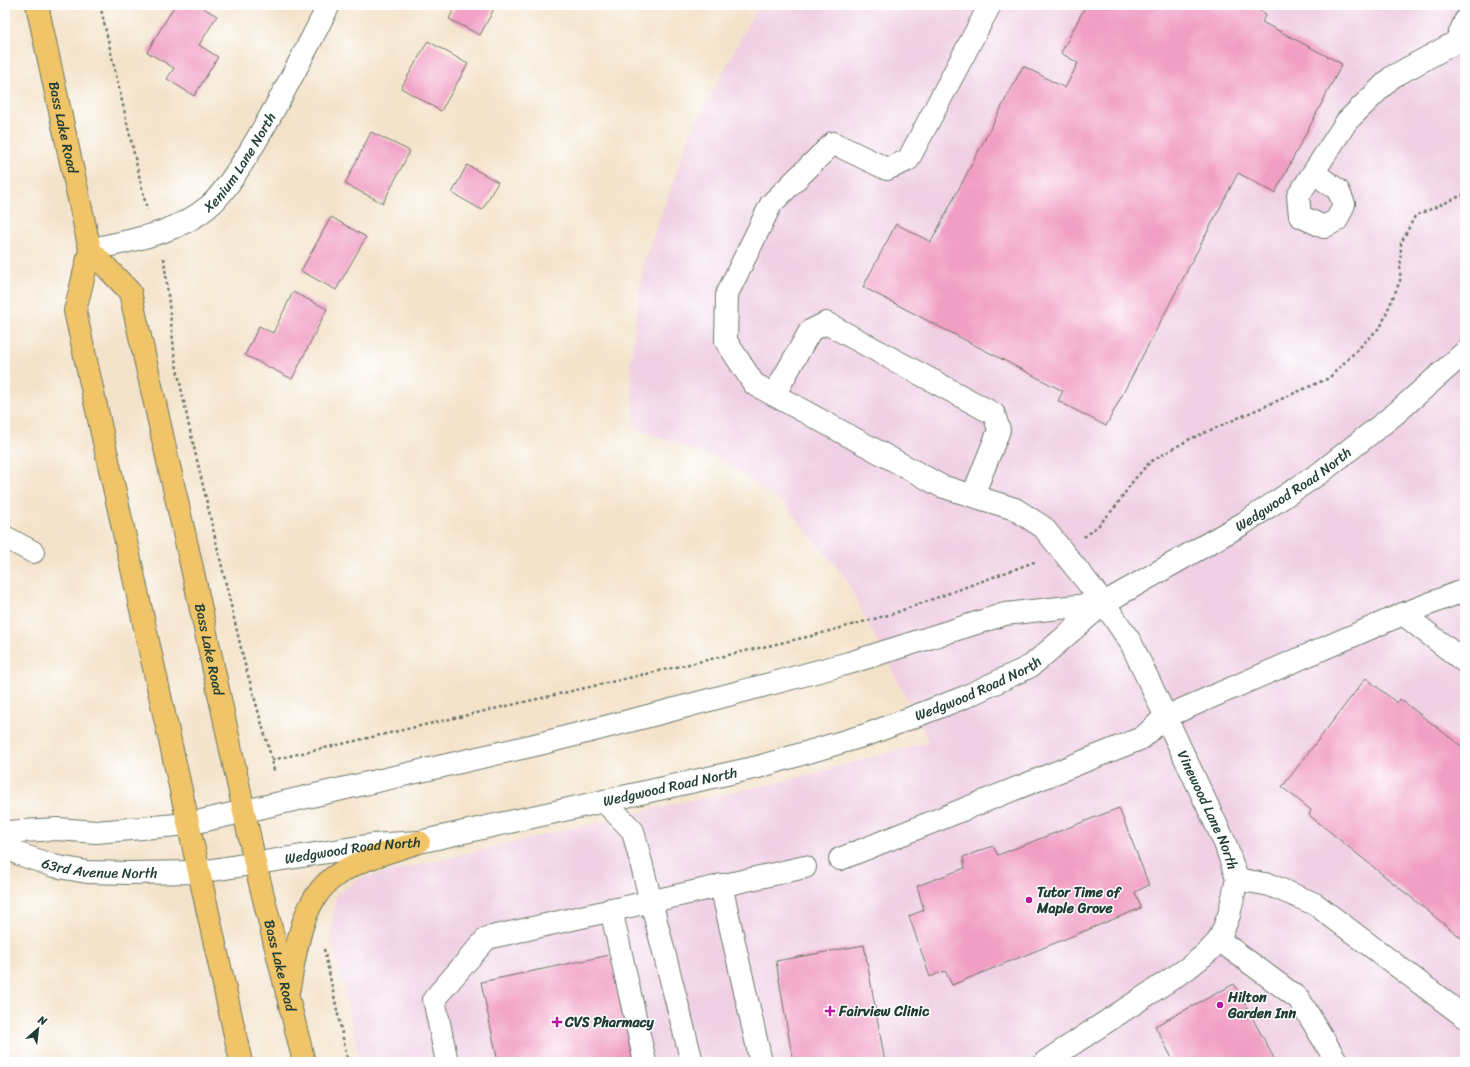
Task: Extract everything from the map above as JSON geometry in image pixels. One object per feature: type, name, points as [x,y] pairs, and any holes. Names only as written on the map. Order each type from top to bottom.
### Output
[{"type":"main road","name":"Bass Lake Road","points":[[37,5],[90,250],[75,311],[241,1062]]},
{"type":"main road","name":"Bass Lake Road","points":[[90,250],[130,292],[196,586],[255,863],[304,1062]]},
{"type":"main road","points":[[288,997],[301,930],[313,901],[322,888],[334,877],[354,865],[419,842]]},
{"type":"street","name":"Xenium Lane North","points":[[90,250],[155,234],[179,225],[209,207],[236,174],[264,130],[329,5]]},
{"type":"street","name":"Vinewood Lane North","points":[[990,5],[908,160],[887,169],[833,143],[771,204],[727,294],[726,341],[754,384],[941,486],[1016,509],[1043,527],[1104,602],[1131,643],[1225,842],[1237,879],[1229,915],[1219,940],[1188,968],[1045,1062]]},
{"type":"street","points":[[1314,173],[1347,121],[1392,77],[1456,42],[1465,21]]},
{"type":"street","points":[[774,395],[810,330],[826,323],[994,414],[999,430],[973,495]]},
{"type":"street","name":"Wedgwood Road North","points":[[200,872],[372,845],[419,842],[758,767],[869,734],[965,697],[1032,666],[1104,602],[1244,522],[1320,473],[1395,414],[1465,352]]},
{"type":"street","points":[[5,537],[33,552]]},
{"type":"street","points":[[840,859],[1142,738],[1165,716],[1403,614],[1465,590]]},
{"type":"street","name":"Wedgwood Road North","points":[[188,824],[539,744],[672,710],[849,663],[1005,614],[1104,602]]},
{"type":"street","points":[[1403,614],[1465,662]]},
{"type":"street","points":[[604,801],[633,831],[652,900],[692,1062]]},
{"type":"street","points":[[5,832],[58,829],[96,832],[188,824]]},
{"type":"street","name":"63rd Avenue North","points":[[5,844],[20,854],[54,866],[87,872],[200,872]]},
{"type":"street","points":[[448,1062],[434,999],[487,938],[611,909],[805,867]]},
{"type":"street","points":[[1237,879],[1270,885],[1315,904],[1465,1017]]},
{"type":"street","points":[[721,885],[760,1062]]},
{"type":"street","points":[[611,909],[645,1062]]},
{"type":"street","points":[[1219,940],[1299,999],[1337,1062]]},
{"type":"path","points":[[100,5],[143,200],[164,256],[175,359],[189,426],[244,661],[274,771]]},
{"type":"path","points":[[272,760],[812,636],[892,614],[1032,564],[1082,539],[1099,526],[1150,462],[1188,440],[1329,378],[1381,326],[1400,281],[1401,243],[1416,216],[1465,194]]},
{"type":"path","points":[[323,942],[348,1062]]},
{"type":"shaded area","points":[[758,5],[1465,5],[1465,1062],[360,1062],[331,933],[336,895],[360,879],[662,807],[786,781],[929,742],[844,576],[785,505],[722,460],[635,429],[630,364],[644,262],[688,140]]},
{"type":"building","points":[[175,5],[198,5],[217,16],[199,45],[218,57],[194,96],[167,79],[174,68],[147,52]]},
{"type":"building","points":[[456,5],[496,5],[480,35],[449,19]]},
{"type":"building","points":[[1086,5],[1249,5],[1266,14],[1262,22],[1342,64],[1275,193],[1238,173],[1106,426],[1058,401],[1063,391],[863,287],[896,224],[931,242],[1023,66],[1065,88],[1078,63],[1061,53]]},
{"type":"building","points":[[428,41],[468,64],[441,111],[401,88]]},
{"type":"building","points":[[371,132],[410,151],[383,203],[345,184]]},
{"type":"building","points":[[467,165],[498,182],[482,210],[452,193]]},
{"type":"building","points":[[331,217],[366,237],[336,290],[301,271]]},
{"type":"building","points":[[293,292],[327,309],[292,379],[245,355],[259,326],[273,333]]},
{"type":"building","points":[[1366,678],[1397,703],[1400,699],[1465,749],[1465,941],[1309,815],[1311,810],[1282,787]]},
{"type":"building","name":"Tutor Time of Maple Grove","points":[[1119,808],[1149,885],[1135,892],[1141,908],[952,985],[945,971],[930,977],[909,916],[924,910],[917,886],[965,868],[963,857],[993,846],[998,855]]},
{"type":"building","name":"Fairview Clinic","points":[[864,945],[885,1062],[793,1062],[776,961]]},
{"type":"building","name":"CVS Pharmacy","points":[[610,955],[633,1062],[498,1062],[481,982]]},
{"type":"building","name":"Hilton Garden Inn","points":[[1234,984],[1276,1062],[1174,1062],[1155,1026]]},
{"type":"place","name":"Tutor Time of Maple Grove","points":[[1029,900]]},
{"type":"place","name":"Hilton Garden Inn","points":[[1220,1005]]},
{"type":"place","name":"Fairview Clinic","points":[[830,1011]]},
{"type":"place","name":"CVS Pharmacy","points":[[557,1022]]}]
